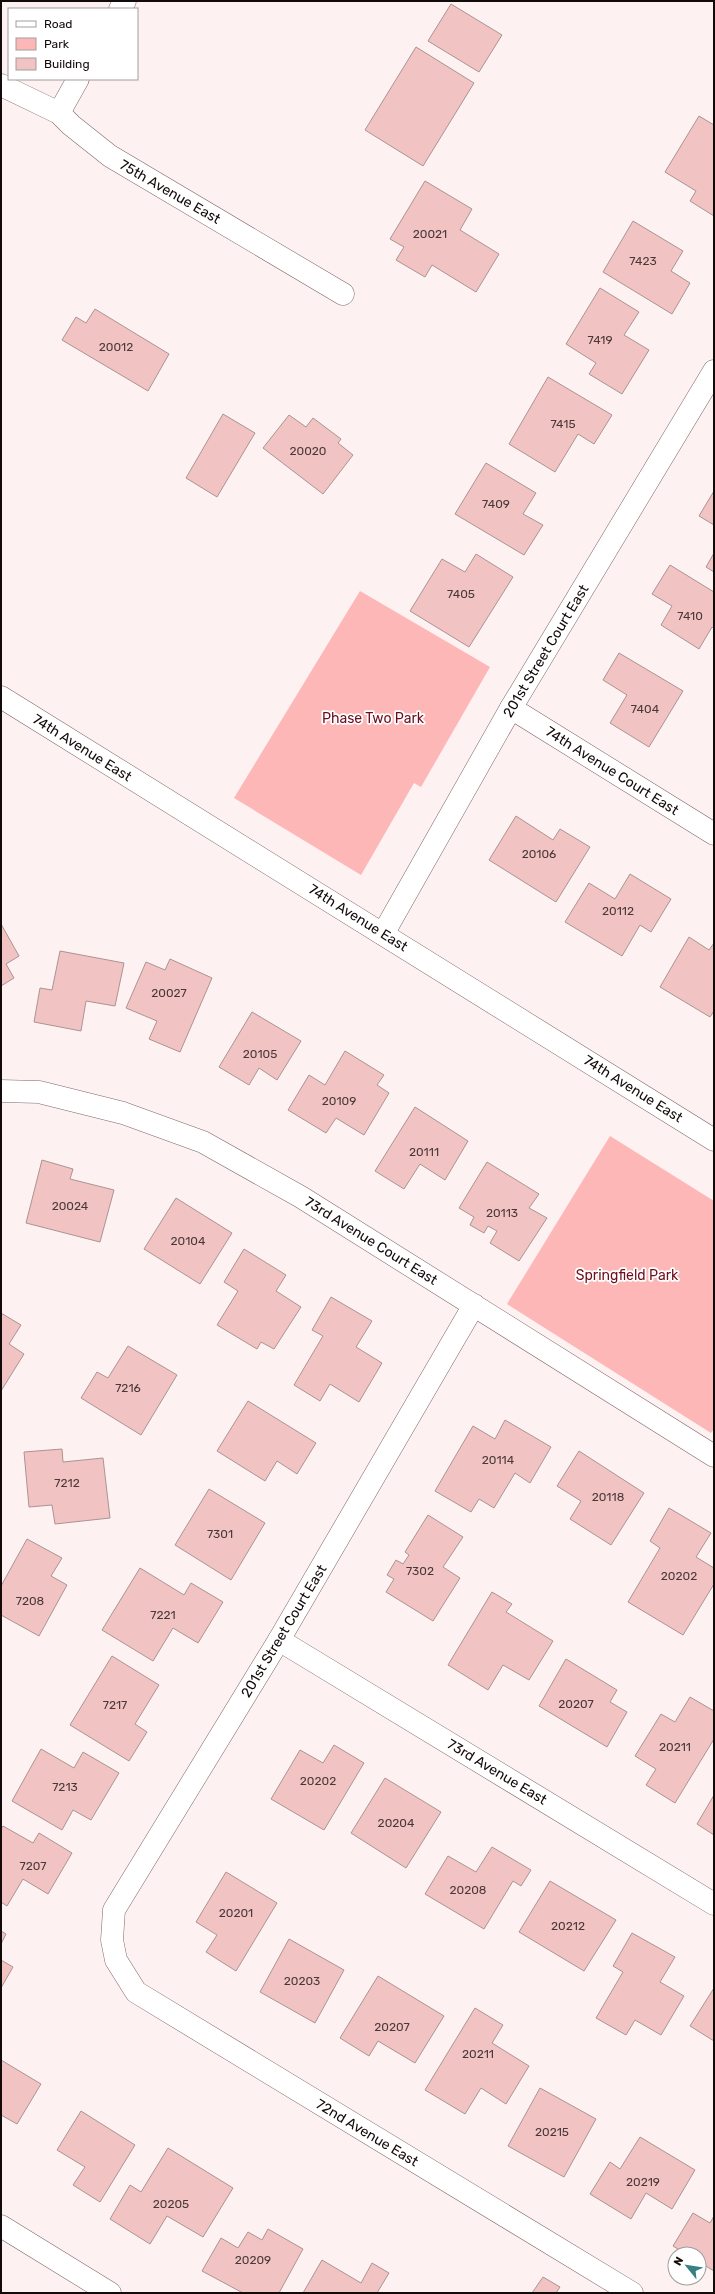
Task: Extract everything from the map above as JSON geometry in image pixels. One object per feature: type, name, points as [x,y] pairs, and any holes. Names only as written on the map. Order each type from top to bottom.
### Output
[{"type":"street","points":[[58,112],[77,80]]},
{"type":"street","name":"75th Avenue East","points":[[1,86],[58,112],[71,125],[110,156],[343,294]]},
{"type":"street","name":"201st Street Court East","points":[[383,934],[511,708],[714,371]]},
{"type":"street","name":"74th Avenue East","points":[[1,697],[714,1140]]},
{"type":"street","name":"74th Avenue Court East","points":[[511,708],[714,834]]},
{"type":"street","name":"73rd Avenue Court East","points":[[1,1091],[39,1092],[123,1113],[202,1142],[301,1197],[395,1258],[474,1305],[714,1456]]},
{"type":"street","name":"201st Street Court East","points":[[116,1960],[112,1940],[114,1910],[279,1640],[474,1305]]},
{"type":"street","name":"73rd Avenue East","points":[[279,1640],[714,1904]]},
{"type":"street","name":"72nd Avenue East","points":[[116,1960],[136,1992],[632,2293]]},
{"type":"street","points":[[1,2226],[110,2293]]},
{"type":"green space","name":"Phase Two Park","points":[[360,591],[490,667],[421,787],[414,783],[361,875],[234,798]]},
{"type":"green space","name":"Springfield Park","points":[[610,1136],[714,1201],[714,1429],[711,1433],[507,1304]]},
{"type":"building","points":[[451,4],[502,35],[479,72],[428,41]]},
{"type":"building","points":[[416,47],[474,83],[423,166],[365,130]]},
{"type":"building","points":[[699,116],[714,125],[714,216],[690,201],[696,191],[665,172]]},
{"type":"building","points":[[425,181],[472,209],[460,230],[499,254],[476,292],[432,265],[425,277],[396,260],[404,247],[390,239]]},
{"type":"building","points":[[633,221],[683,251],[671,271],[690,283],[672,314],[603,272]]},
{"type":"building","points":[[600,288],[639,312],[624,335],[649,350],[622,394],[589,374],[596,363],[566,344]]},
{"type":"building","points":[[95,309],[169,354],[148,391],[62,340],[76,317],[86,323]]},
{"type":"building","points":[[548,377],[612,415],[594,444],[578,434],[555,472],[509,444]]},
{"type":"building","points":[[223,414],[255,433],[217,497],[186,478]]},
{"type":"building","points":[[289,415],[306,427],[313,418],[341,439],[338,443],[353,455],[323,494],[263,448]]},
{"type":"building","points":[[486,463],[536,493],[523,514],[543,525],[524,555],[455,514]]},
{"type":"building","points":[[714,491],[714,525],[699,516]]},
{"type":"building","points":[[714,553],[714,572],[706,567]]},
{"type":"building","points":[[476,554],[513,577],[469,647],[410,611],[442,559],[465,572]]},
{"type":"building","points":[[670,565],[714,592],[714,629],[712,627],[699,649],[661,625],[672,606],[652,594]]},
{"type":"building","points":[[619,653],[683,691],[649,747],[610,723],[627,695],[603,680]]},
{"type":"building","points":[[516,816],[553,840],[560,829],[590,847],[556,902],[489,860]]},
{"type":"building","points":[[630,874],[671,899],[651,932],[640,925],[622,956],[565,922],[589,883],[615,899]]},
{"type":"building","points":[[1,924],[19,956],[6,964],[14,978],[1,986]]},
{"type":"building","points":[[689,937],[709,950],[714,943],[714,1011],[710,1017],[660,987]]},
{"type":"building","points":[[60,951],[124,963],[115,1006],[86,1001],[81,1031],[34,1022],[40,988],[52,990]]},
{"type":"building","points":[[170,959],[212,978],[180,1052],[149,1039],[157,1021],[126,1008],[146,962],[165,970]]},
{"type":"building","points":[[252,1012],[301,1041],[277,1080],[259,1068],[249,1085],[219,1067]]},
{"type":"building","points":[[345,1051],[384,1075],[377,1085],[389,1093],[364,1135],[336,1118],[326,1133],[288,1110],[309,1075],[325,1085]]},
{"type":"building","points":[[415,1107],[468,1141],[445,1180],[420,1164],[404,1189],[375,1171]]},
{"type":"building","points":[[42,1160],[73,1169],[70,1179],[114,1190],[100,1242],[26,1223]]},
{"type":"building","points":[[487,1162],[539,1194],[529,1208],[547,1218],[519,1261],[490,1243],[497,1231],[488,1226],[484,1233],[470,1225],[474,1217],[459,1208]]},
{"type":"building","points":[[176,1198],[232,1233],[200,1284],[144,1249]]},
{"type":"building","points":[[244,1249],[286,1275],[276,1291],[301,1307],[274,1349],[261,1342],[257,1349],[217,1325],[238,1291],[224,1282]]},
{"type":"building","points":[[331,1297],[372,1321],[356,1347],[382,1363],[359,1402],[330,1384],[320,1401],[294,1385],[323,1336],[312,1330]]},
{"type":"building","points":[[1,1313],[21,1325],[9,1344],[24,1354],[1,1391]]},
{"type":"building","points":[[128,1346],[177,1375],[141,1435],[81,1398],[97,1372],[108,1378]]},
{"type":"building","points":[[248,1401],[316,1443],[297,1474],[277,1461],[265,1481],[217,1451]]},
{"type":"building","points":[[505,1420],[551,1447],[530,1483],[515,1473],[494,1508],[479,1499],[471,1512],[435,1491],[473,1426],[495,1439]]},
{"type":"building","points":[[62,1449],[63,1462],[103,1458],[110,1518],[55,1524],[52,1505],[29,1507],[24,1452]]},
{"type":"building","points":[[579,1451],[644,1493],[611,1545],[570,1519],[581,1501],[557,1486]]},
{"type":"building","points":[[209,1489],[265,1523],[231,1580],[175,1545]]},
{"type":"building","points":[[669,1508],[711,1533],[696,1557],[714,1568],[714,1584],[683,1635],[628,1602],[660,1548],[650,1541]]},
{"type":"building","points":[[428,1515],[463,1537],[443,1567],[460,1578],[433,1621],[386,1592],[394,1579],[387,1575],[396,1560],[403,1564],[409,1555],[405,1552]]},
{"type":"building","points":[[27,1539],[62,1558],[51,1576],[67,1585],[39,1636],[1,1615],[1,1586]]},
{"type":"building","points":[[140,1568],[184,1595],[191,1583],[223,1602],[198,1643],[173,1628],[153,1661],[102,1630]]},
{"type":"building","points":[[492,1592],[512,1604],[506,1612],[553,1641],[529,1680],[503,1665],[488,1690],[448,1665]]},
{"type":"building","points":[[112,1656],[159,1685],[135,1724],[147,1732],[129,1761],[70,1725]]},
{"type":"building","points":[[566,1659],[617,1690],[610,1702],[627,1712],[607,1747],[539,1706]]},
{"type":"building","points":[[690,1697],[714,1711],[714,1739],[675,1803],[646,1785],[656,1769],[635,1756],[661,1714],[675,1722]]},
{"type":"building","points":[[334,1745],[364,1763],[324,1830],[271,1799],[300,1750],[323,1763]]},
{"type":"building","points":[[41,1749],[74,1768],[83,1752],[119,1773],[91,1820],[73,1810],[62,1830],[12,1801]]},
{"type":"building","points":[[385,1778],[441,1812],[406,1868],[351,1833]]},
{"type":"building","points":[[714,1795],[714,1835],[697,1824]]},
{"type":"building","points":[[3,1826],[33,1843],[39,1833],[72,1853],[48,1894],[23,1879],[7,1906],[1,1902],[1,1829]]},
{"type":"building","points":[[492,1847],[531,1870],[521,1886],[513,1881],[484,1929],[425,1894],[448,1856],[476,1872]]},
{"type":"building","points":[[226,1872],[277,1903],[236,1971],[206,1952],[217,1935],[196,1922]]},
{"type":"building","points":[[550,1881],[616,1920],[584,1971],[519,1932]]},
{"type":"building","points":[[1,1931],[6,1934],[1,1944]]},
{"type":"building","points":[[632,1933],[675,1957],[660,1982],[684,1996],[661,2035],[635,2020],[626,2035],[596,2018],[623,1972],[613,1966]]},
{"type":"building","points":[[289,1939],[344,1970],[315,2023],[260,1992]]},
{"type":"building","points":[[1,1960],[13,1967],[1,1988]]},
{"type":"building","points":[[378,1976],[444,2016],[415,2063],[378,2041],[369,2056],[340,2038]]},
{"type":"building","points":[[714,1988],[714,2041],[690,2026]]},
{"type":"building","points":[[475,2008],[503,2025],[492,2043],[529,2066],[506,2104],[481,2088],[465,2114],[425,2090]]},
{"type":"building","points":[[1,2060],[41,2084],[17,2124],[1,2115]]},
{"type":"building","points":[[540,2088],[596,2119],[564,2177],[508,2146]]},
{"type":"building","points":[[81,2111],[135,2145],[100,2202],[73,2185],[85,2167],[57,2150]]},
{"type":"building","points":[[640,2137],[695,2170],[672,2209],[646,2193],[631,2219],[590,2194],[610,2162],[620,2169]]},
{"type":"building","points":[[168,2148],[233,2188],[203,2237],[167,2216],[150,2244],[110,2219],[130,2185],[141,2192]]},
{"type":"building","points":[[693,2213],[710,2223],[714,2216],[714,2271],[707,2267],[707,2246],[673,2246]]},
{"type":"building","points":[[268,2229],[303,2249],[279,2293],[243,2293],[202,2271],[221,2238],[238,2248],[248,2232],[262,2240]]},
{"type":"building","points":[[322,2260],[361,2283],[372,2263],[389,2273],[377,2293],[303,2293]]},
{"type":"building","points":[[543,2277],[560,2287],[556,2293],[532,2293]]}]
